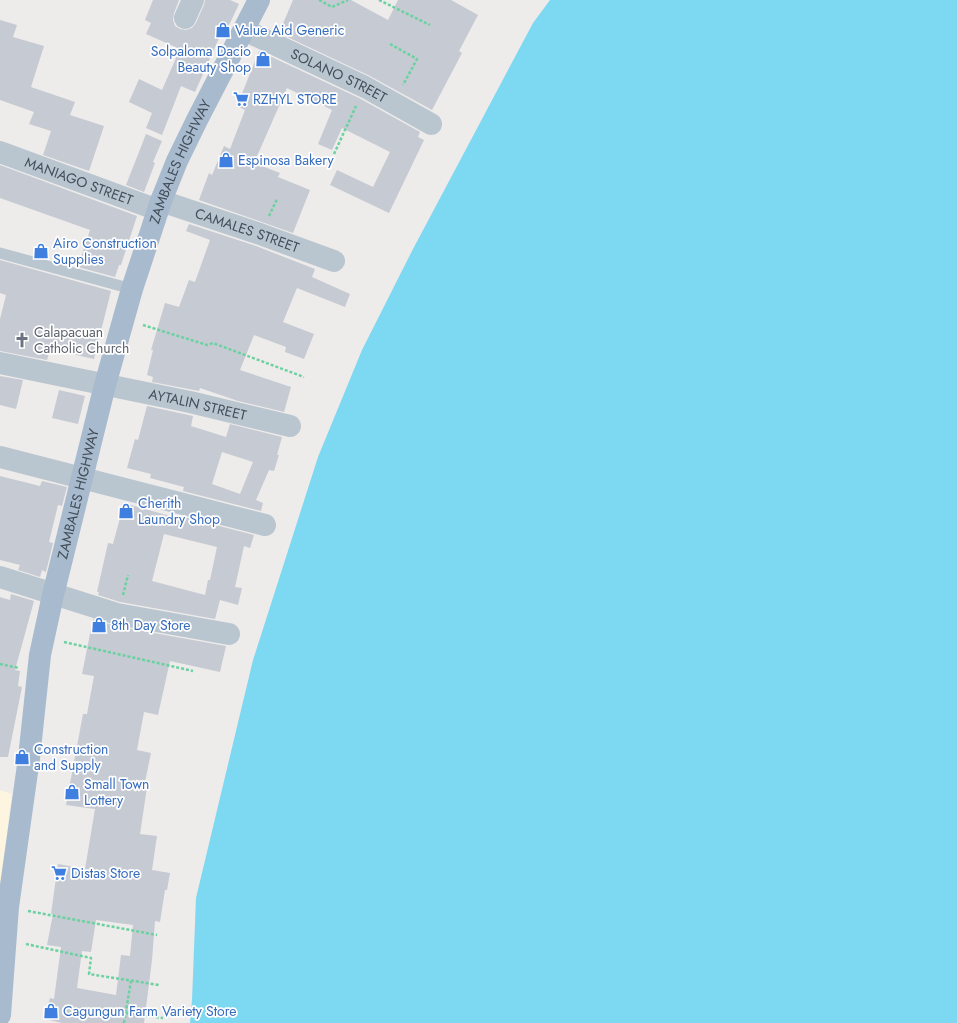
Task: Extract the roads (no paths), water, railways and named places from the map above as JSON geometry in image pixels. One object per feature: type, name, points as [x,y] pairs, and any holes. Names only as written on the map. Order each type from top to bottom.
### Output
[{"type":"main road","name":"ZAMBALES HIGHWAY","points":[[0,1016],[8,907],[29,758],[40,655],[53,594],[105,384],[132,289],[177,161],[259,0]]},
{"type":"street","name":"SOLANO STREET","points":[[244,30],[365,87],[431,124]]},
{"type":"street","name":"MANIAGO STREET","points":[[0,152],[160,206]]},
{"type":"street","name":"CAMALES STREET","points":[[160,206],[334,261]]},
{"type":"street","name":"AYTALIN STREET","points":[[0,363],[190,402],[290,426]]},
{"type":"street","points":[[0,457],[265,525]]},
{"type":"street","points":[[0,577],[117,614],[229,634]]},
{"type":"lane","points":[[0,253],[132,289]]},
{"type":"water","points":[[550,0],[957,0],[957,1023],[190,1023],[196,898],[253,660],[318,457],[362,350],[413,249],[533,23]]},
{"type":"place","name":"Value Aid Generic","points":[[223,30]]},
{"type":"place","name":"Solpaloma Dacio Beauty Shop","points":[[263,59]]},
{"type":"place","name":"RZHYL STORE","points":[[241,99]]},
{"type":"place","name":"Espinosa Bakery","points":[[226,160]]},
{"type":"place","name":"Airo Construction Supplies","points":[[41,251]]},
{"type":"place","name":"Calapacuan Catholic Church","points":[[22,340]]},
{"type":"place","name":"Cherith Laundry Shop","points":[[126,511]]},
{"type":"place","name":"8th Day Store","points":[[99,625]]},
{"type":"place","name":"Construction and Supply","points":[[22,757]]},
{"type":"place","name":"Small Town Lottery","points":[[72,792]]},
{"type":"place","name":"Distas Store","points":[[59,873]]},
{"type":"place","name":"Cagungun Farm Variety Store","points":[[51,1011]]}]
